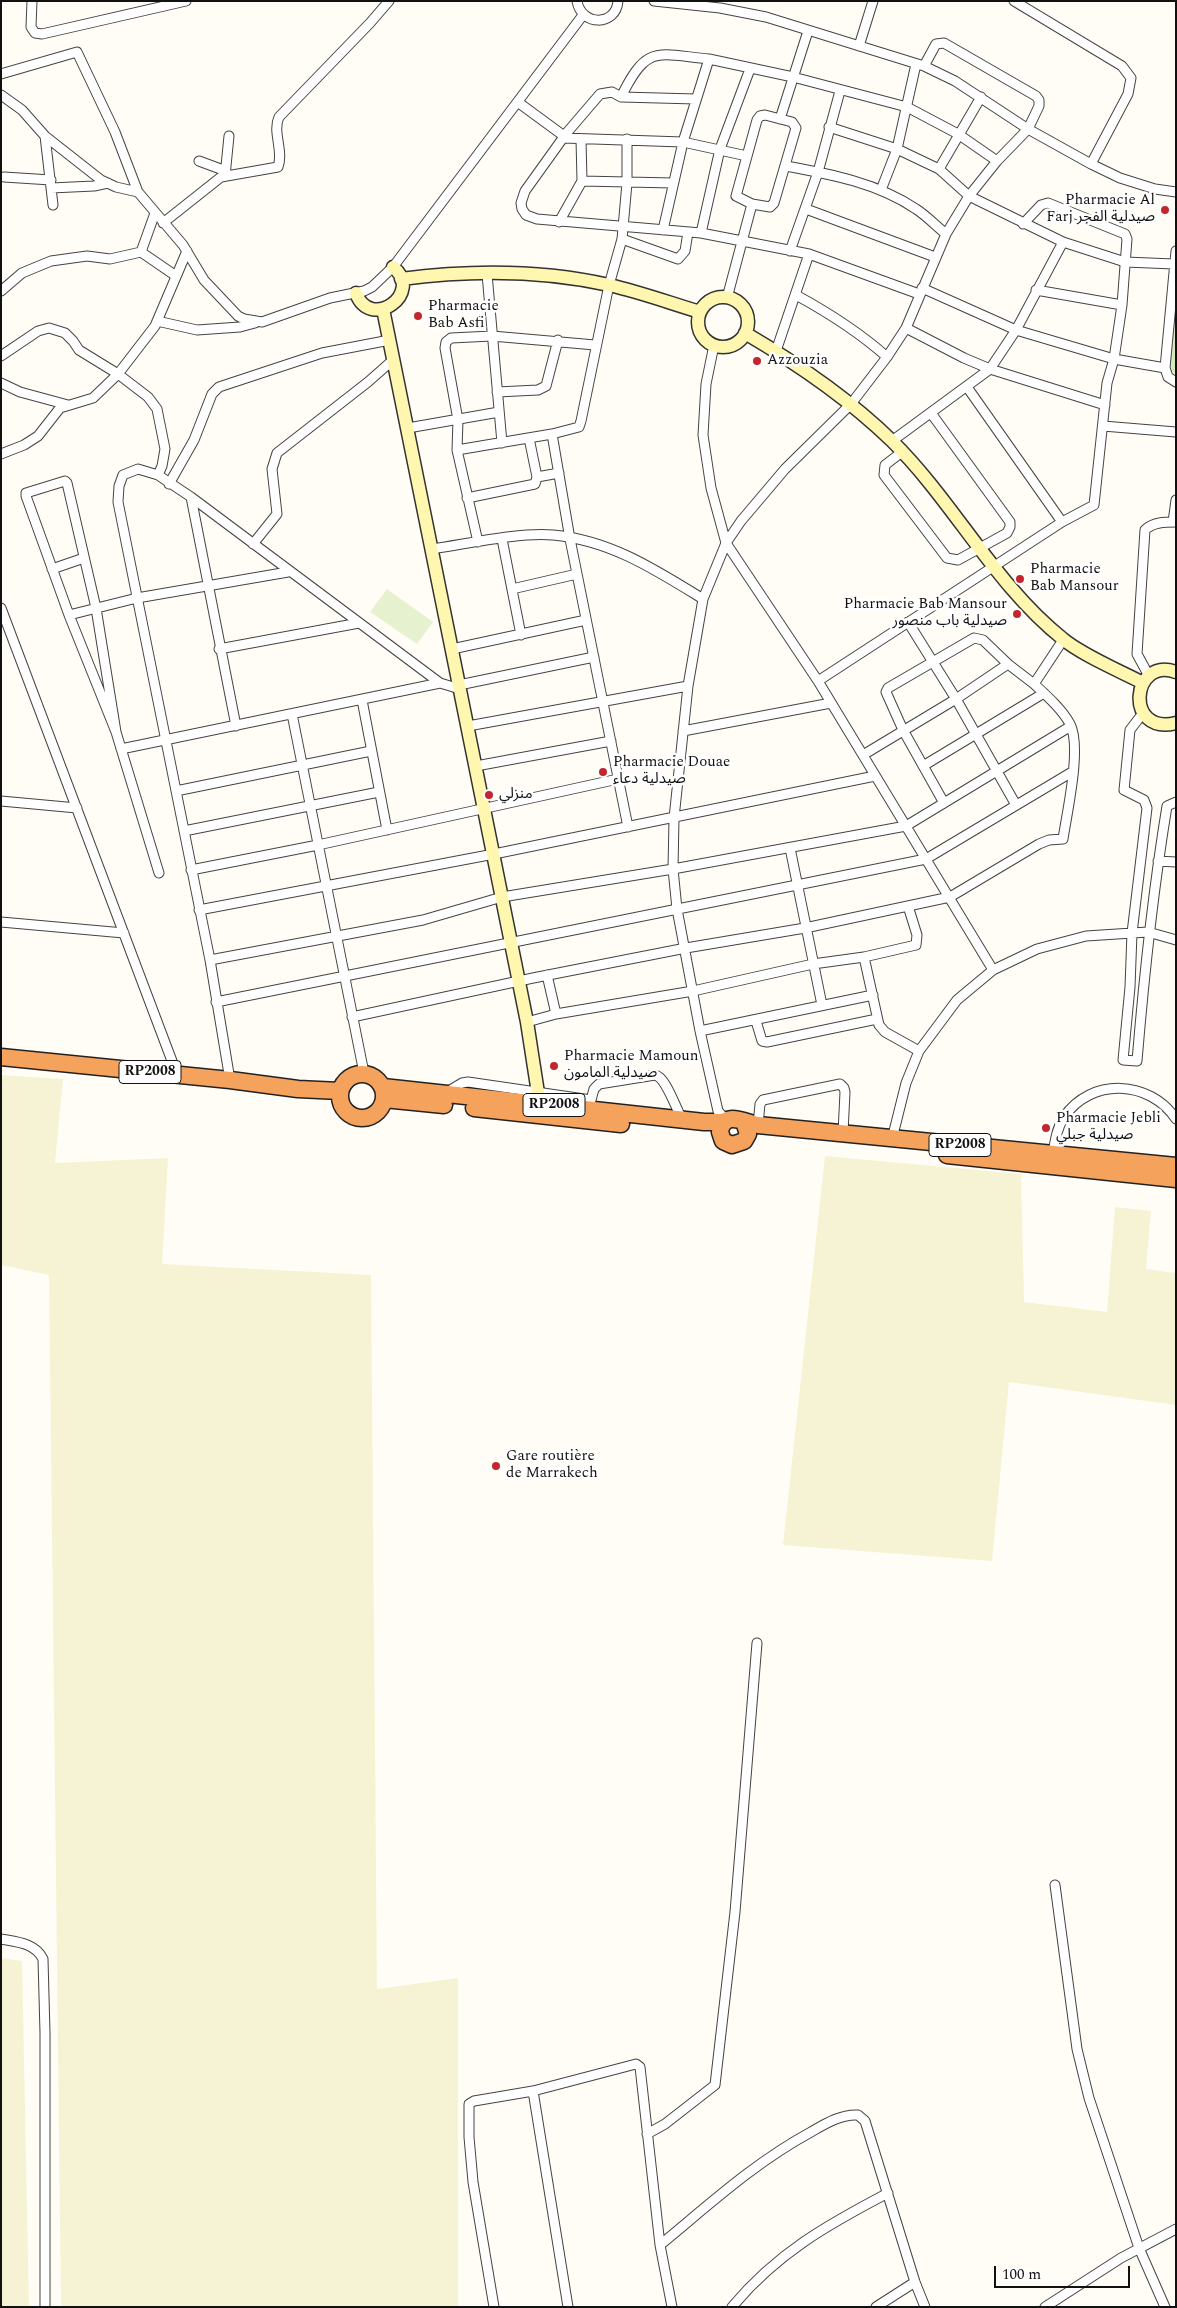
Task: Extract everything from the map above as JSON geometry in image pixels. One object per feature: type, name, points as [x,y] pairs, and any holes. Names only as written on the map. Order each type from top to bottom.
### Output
[{"type":"highway","name":"RP2008","points":[[1,1056],[230,1080],[340,1096],[347,1113],[364,1118],[380,1110],[384,1093],[375,1078],[364,1073]]},
{"type":"highway","points":[[340,1096],[348,1079],[364,1073]]},
{"type":"highway","name":"RP2008","points":[[384,1093],[537,1098],[682,1119],[726,1121],[736,1118],[759,1135],[1176,1179]]},
{"type":"highway","name":"RP2008","points":[[384,1093],[693,1131],[709,1134],[736,1145],[750,1128]]},
{"type":"highway","points":[[724,1141],[720,1132],[726,1121]]},
{"type":"highway","name":"RP2008","points":[[750,1128],[843,1133],[1176,1166]]},
{"type":"street","points":[[32,1],[31,27],[36,32],[42,34],[186,1]]},
{"type":"street","points":[[163,223],[226,173],[279,166],[277,124],[279,117],[389,1]]},
{"type":"street","points":[[577,1],[584,15],[594,21],[607,19],[616,11],[618,1]]},
{"type":"street","points":[[654,1],[720,8],[766,17],[920,65],[955,80],[1028,129],[1091,164],[1120,178],[1176,192]]},
{"type":"street","points":[[859,46],[873,1]]},
{"type":"street","points":[[1014,1],[1122,66],[1131,78],[1128,94],[1091,164]]},
{"type":"street","points":[[157,321],[198,330],[240,327],[262,322],[330,298],[356,293],[372,287],[393,267],[584,15]]},
{"type":"street","points":[[780,119],[808,31]]},
{"type":"street","points":[[726,1121],[718,1111],[700,1031],[686,948],[677,909],[673,870],[674,818],[688,686],[703,599],[726,543],[760,497],[851,404],[887,357],[906,328],[934,257],[946,234],[969,196],[997,161],[1028,129],[1039,106],[1039,100],[1036,96],[944,43],[936,44],[920,65],[897,149],[881,190]]},
{"type":"street","points":[[1,74],[77,52],[115,132],[138,192],[187,251],[204,280],[232,310],[244,319],[262,322]]},
{"type":"street","points":[[621,97],[633,73],[649,57],[662,54],[709,59],[793,77],[840,91],[907,107],[958,134],[997,161]]},
{"type":"street","points":[[663,230],[683,142],[709,59]]},
{"type":"street","points":[[701,233],[720,149],[750,69]]},
{"type":"street","points":[[790,251],[818,172],[840,91]]},
{"type":"street","points":[[696,99],[621,97],[612,92],[600,94],[563,137],[525,191],[521,203],[522,209],[531,217],[559,222],[701,233],[810,254],[920,291],[1016,330],[1114,359],[1165,368]]},
{"type":"street","points":[[1,95],[22,110],[45,136],[108,183],[138,192]]},
{"type":"street","points":[[939,169],[981,97]]},
{"type":"street","points":[[519,103],[563,137],[683,142],[746,156]]},
{"type":"street","points":[[765,115],[780,119],[792,122],[796,128],[786,166],[772,207],[752,204],[736,196],[746,156],[759,118],[765,115]]},
{"type":"street","points":[[829,128],[897,149],[939,169],[969,196],[1063,242],[1125,262],[1174,264]]},
{"type":"street","points":[[45,136],[53,205]]},
{"type":"street","points":[[226,173],[229,136]]},
{"type":"street","points":[[559,222],[582,181],[581,139]]},
{"type":"street","points":[[457,450],[552,434],[579,427],[595,345],[622,239],[627,183],[627,139]]},
{"type":"street","points":[[199,161],[226,173]]},
{"type":"street","points":[[786,166],[818,172],[881,190],[916,209],[946,234]]},
{"type":"street","points":[[4,177],[51,184],[94,186],[108,183]]},
{"type":"street","points":[[582,181],[673,184]]},
{"type":"street","points":[[727,298],[752,204]]},
{"type":"street","points":[[818,681],[1062,522],[1094,505],[1107,383],[1114,359],[1122,305],[1127,238],[1125,234],[1048,204],[1041,205],[1023,224]]},
{"type":"street","points":[[806,210],[934,257]]},
{"type":"street","points":[[141,252],[155,213]]},
{"type":"street","points":[[622,239],[678,259],[685,251],[688,232]]},
{"type":"street","points":[[892,441],[990,369],[1016,330],[1063,242]]},
{"type":"street","points":[[1,454],[24,445],[38,436],[60,408],[93,398],[118,374],[157,321],[187,251]]},
{"type":"street","points":[[1176,251],[1165,368],[1168,377],[1176,382]]},
{"type":"street","points":[[1,291],[22,273],[51,261],[87,256],[110,259],[141,252],[176,276]]},
{"type":"street","points":[[776,351],[810,254]]},
{"type":"street","points":[[356,293],[362,303],[369,307],[383,309],[397,301],[401,294],[401,279],[393,267]]},
{"type":"street","points":[[487,274],[502,443]]},
{"type":"street","points":[[401,279],[432,275],[534,275],[609,285],[700,312]]},
{"type":"street","points":[[1036,290],[1122,305]]},
{"type":"street","points":[[796,295],[844,323],[887,357]]},
{"type":"street","points":[[727,298],[740,304],[745,311],[748,318],[746,333],[741,339],[729,346],[714,345],[702,335],[699,328],[700,312],[711,300],[727,298]]},
{"type":"street","points":[[383,309],[519,981],[527,1022],[537,1098],[591,1100],[594,1089],[599,1084],[659,1076],[664,1081],[682,1119]]},
{"type":"street","points":[[3,350],[40,330],[49,328],[65,334],[79,350],[118,374],[148,397],[157,409],[164,449],[162,466],[158,475]]},
{"type":"street","points":[[906,328],[964,358],[990,369],[1105,405]]},
{"type":"street","points":[[746,333],[776,351],[851,404],[892,441],[993,567],[1064,640],[1146,679]]},
{"type":"street","points":[[478,542],[457,450],[458,420],[444,348],[446,342],[451,338],[492,336],[558,340],[595,345]]},
{"type":"street","points":[[169,484],[194,440],[212,394],[219,387],[322,354],[390,340]]},
{"type":"street","points":[[497,392],[538,390],[546,386],[558,340]]},
{"type":"street","points":[[714,345],[706,384],[703,435],[711,488],[726,543],[818,681],[993,970]]},
{"type":"street","points":[[253,544],[277,514],[272,469],[277,453],[368,382],[394,359]]},
{"type":"street","points":[[1,383],[20,392],[68,405]]},
{"type":"street","points":[[967,387],[1062,522]]},
{"type":"street","points":[[408,428],[499,412]]},
{"type":"street","points":[[902,452],[885,465],[883,473],[947,558],[958,560],[1007,533],[1010,522],[931,413]]},
{"type":"street","points":[[1103,426],[1176,432]]},
{"type":"street","points":[[552,434],[570,539],[628,827]]},
{"type":"street","points":[[467,498],[533,486],[536,483],[536,478],[529,438]]},
{"type":"street","points":[[230,1080],[210,960],[118,502],[119,486],[123,475],[138,469],[158,475],[191,497],[288,572],[440,683]]},
{"type":"street","points":[[536,478],[559,473]]},
{"type":"street","points":[[116,732],[96,608],[67,482],[26,493],[69,615],[116,732],[159,873]]},
{"type":"street","points":[[191,497],[209,585],[219,649],[236,726]]},
{"type":"street","points":[[1146,679],[1137,654],[1145,530],[1149,526],[1158,523],[1175,522],[1176,500]]},
{"type":"street","points":[[432,549],[502,539],[554,535],[598,544],[618,551],[703,599]]},
{"type":"street","points":[[502,539],[521,635]]},
{"type":"street","points":[[52,569],[84,558]]},
{"type":"street","points":[[69,615],[137,598],[288,572]]},
{"type":"street","points":[[512,589],[577,574]]},
{"type":"street","points":[[1,608],[4,623],[77,808],[172,1061],[172,1074]]},
{"type":"street","points":[[452,648],[586,620]]},
{"type":"street","points":[[908,622],[956,699],[1016,805]]},
{"type":"street","points":[[219,649],[359,623]]},
{"type":"street","points":[[352,1017],[548,975],[686,948],[805,928],[950,897],[1039,844],[1049,840],[1063,839],[1072,772],[1074,740],[1071,726],[1044,693],[1008,664],[983,640],[978,638],[966,641],[888,688],[886,692],[903,730],[944,803]]},
{"type":"street","points":[[1034,684],[1064,640]]},
{"type":"street","points":[[121,749],[440,683],[460,687],[594,658]]},
{"type":"street","points":[[863,755],[956,699],[1008,664]]},
{"type":"street","points":[[1176,672],[1165,670],[1146,679],[1139,690],[1138,698],[1143,713],[1157,724],[1176,723]]},
{"type":"street","points":[[468,726],[688,686]]},
{"type":"street","points":[[923,766],[1044,693]]},
{"type":"street","points":[[362,700],[387,830]]},
{"type":"street","points":[[683,732],[831,703]]},
{"type":"street","points":[[1143,713],[1130,730],[1124,790],[1144,800],[1147,804],[1132,933],[1130,987],[1123,1060],[1136,1062],[1148,932],[1158,861],[1167,806],[1176,802]]},
{"type":"street","points":[[292,714],[364,1073]]},
{"type":"street","points":[[210,960],[422,920],[502,897],[673,870],[906,826],[1071,726]]},
{"type":"street","points":[[476,766],[611,741]]},
{"type":"street","points":[[176,791],[371,751]]},
{"type":"street","points":[[216,1002],[511,941],[926,859],[1072,772]]},
{"type":"street","points":[[199,910],[494,854],[875,776]]},
{"type":"street","points":[[191,870],[318,845],[618,780]]},
{"type":"street","points":[[184,831],[379,792]]},
{"type":"street","points":[[1,801],[77,808]]},
{"type":"street","points":[[790,848],[822,1006]]},
{"type":"street","points":[[1158,861],[1176,862]]},
{"type":"street","points":[[527,1022],[556,1014],[693,991],[813,964],[864,957],[916,944],[917,935],[908,906]]},
{"type":"street","points":[[1,922],[124,933]]},
{"type":"street","points":[[892,1138],[906,1083],[919,1051],[957,1000],[993,970],[1038,949],[1086,936],[1148,932],[1176,940]]},
{"type":"street","points":[[864,957],[877,1019],[885,1032],[919,1051]]},
{"type":"street","points":[[548,975],[556,1014]]},
{"type":"street","points":[[700,1031],[873,995]]},
{"type":"street","points":[[756,1020],[762,1041],[767,1042],[877,1019]]},
{"type":"street","points":[[750,1128],[763,1100],[840,1084],[845,1092],[843,1133]]},
{"type":"street","points":[[1052,1154],[1055,1136],[1064,1117],[1078,1102],[1101,1090],[1126,1088],[1147,1093],[1165,1105],[1176,1119]]},
{"type":"street","points":[[647,2134],[665,2124],[715,2085],[735,1912],[757,1643]]},
{"type":"street","points":[[1055,1886],[1060,1937],[1079,2057],[1089,2098],[1139,2248],[1165,2307]]},
{"type":"street","points":[[1,1939],[27,1944],[40,1952],[43,1959],[45,2033],[45,2307]]},
{"type":"street","points":[[494,2307],[473,2182],[468,2105],[474,2101],[534,2091],[637,2064],[640,2067],[660,2245],[672,2307]]},
{"type":"street","points":[[534,2091],[568,2307]]},
{"type":"street","points":[[660,2245],[760,2162],[833,2120],[854,2114],[859,2115],[865,2121],[915,2282],[925,2307]]},
{"type":"street","points":[[732,2307],[785,2254],[830,2224],[888,2193]]},
{"type":"street","points":[[1045,2307],[1139,2248],[1176,2229]]},
{"type":"street","points":[[876,2307],[915,2282]]},
{"type":"shaded area","points":[[1,1075],[63,1079],[55,1163],[168,1158],[162,1264],[371,1275],[377,1989],[458,1978],[458,2307],[61,2307],[49,1275],[1,1265]]},
{"type":"shaded area","points":[[825,1156],[1021,1174],[1024,1302],[1107,1312],[1115,1207],[1151,1211],[1146,1269],[1176,1273],[1176,1405],[1009,1382],[992,1561],[783,1545]]},
{"type":"shaded area","points":[[1,1958],[22,1961],[29,2307],[1,2307]]},
{"type":"green space","points":[[1176,300],[1176,375],[1169,369]]},
{"type":"green space","points":[[387,589],[433,622],[417,644],[370,612]]},
{"type":"place","name":"Pharmacie Al Farj صيدلية الفجر","points":[[1165,210]]},
{"type":"place","name":"Pharmacie Bab Asfi","points":[[418,316]]},
{"type":"place","name":"Azzouzia","points":[[757,361]]},
{"type":"place","name":"Pharmacie Bab Mansour","points":[[1020,579]]},
{"type":"place","name":"Pharmacie Bab Mansour صيدلية باب منصور","points":[[1017,614]]},
{"type":"place","name":"Pharmacie Douae صيدلية دعاء","points":[[603,772]]},
{"type":"place","name":"منزلي","points":[[489,795]]},
{"type":"place","name":"Pharmacie Mamoun صيدلية المامون","points":[[554,1066]]},
{"type":"place","name":"Pharmacie Jebli صيدلية جبلي","points":[[1046,1128]]},
{"type":"place","name":"Gare routière de Marrakech","points":[[496,1466]]}]
